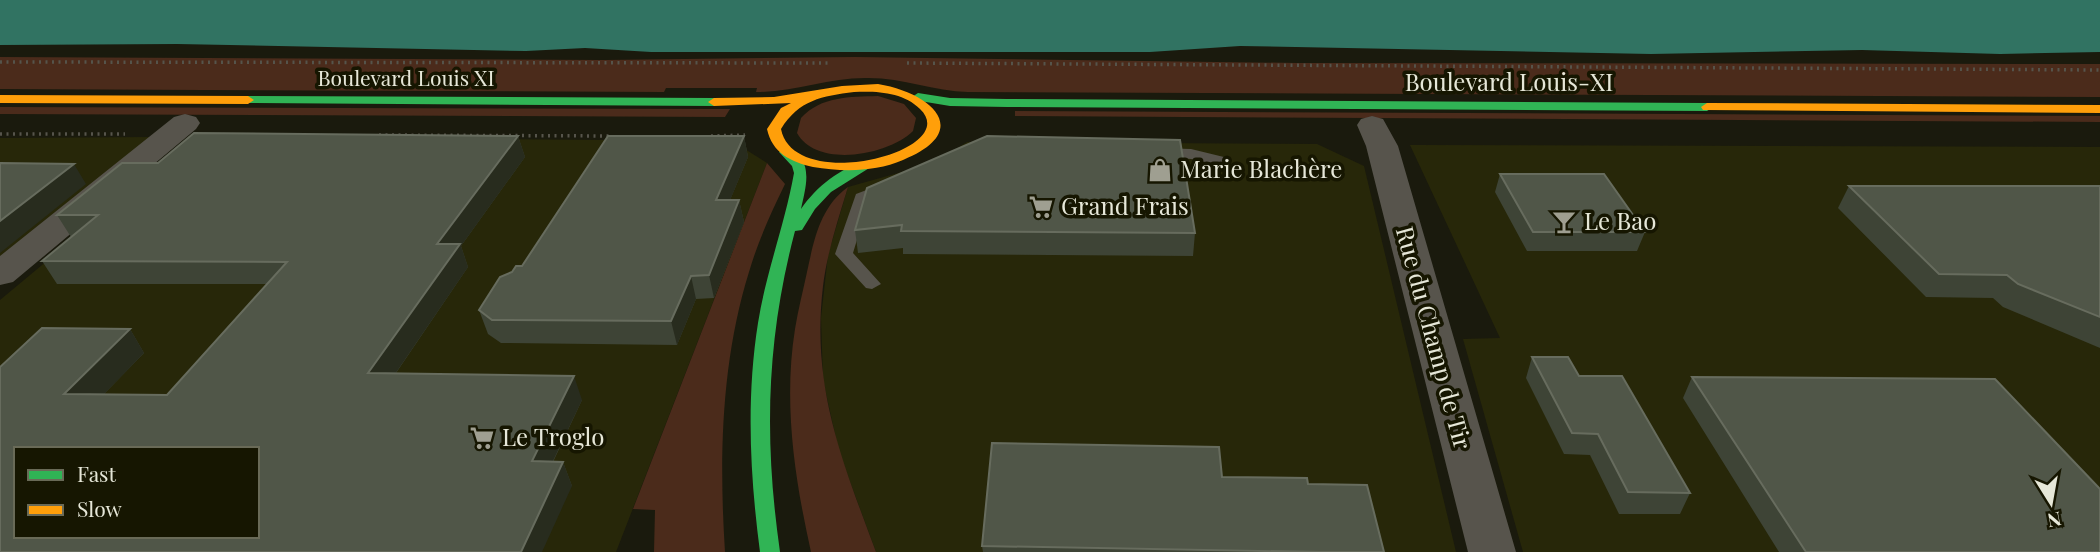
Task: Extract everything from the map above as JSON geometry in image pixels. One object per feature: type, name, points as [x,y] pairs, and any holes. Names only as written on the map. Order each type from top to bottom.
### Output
[{"type":"main road","name":"Boulevard Louis XI","points":[[0,99],[769,102],[868,87],[895,90],[918,97]]},
{"type":"main road","points":[[770,552],[763,489],[760,415],[763,352],[779,263],[802,173],[799,165],[777,144],[774,134],[776,123],[783,113],[811,96]]},
{"type":"main road","name":"Boulevard Louis-XI","points":[[918,97],[950,102],[1007,103],[2100,109]]},
{"type":"main road","points":[[918,97],[930,106],[936,117],[935,128],[928,140]]},
{"type":"main road","points":[[755,130],[774,134]]},
{"type":"main road","points":[[779,263],[802,215],[824,187],[842,174],[913,151],[928,140],[953,131]]},
{"type":"main road","points":[[786,152],[821,165],[867,165]]},
{"type":"street","name":"Rue du Champ de Tir","points":[[1372,125],[1382,146],[1492,552]]},
{"type":"street","points":[[0,274],[179,126]]},
{"type":"lane","points":[[1136,153],[1192,154],[1223,162]]},
{"type":"lane","points":[[872,284],[844,254],[862,197],[898,183]]},
{"type":"path","points":[[0,62],[836,63]]},
{"type":"path","points":[[897,63],[2100,70]]},
{"type":"path","points":[[0,134],[179,126]]},
{"type":"path","points":[[704,136],[774,134]]},
{"type":"path","points":[[377,135],[622,136]]},
{"type":"shaded area","points":[[0,57],[604,60],[855,57],[1298,63],[2100,64],[2100,97],[968,92],[878,78],[838,80],[756,92],[757,88],[666,88],[664,92],[0,89]]},
{"type":"shaded area","points":[[878,96],[904,104],[916,118],[913,131],[888,146],[871,152],[836,155],[807,144],[797,133],[801,118],[818,105],[837,99]]},
{"type":"shaded area","points":[[0,107],[730,109],[725,117],[0,114]]},
{"type":"shaded area","points":[[1015,111],[2100,116],[2100,122],[1015,116]]},
{"type":"shaded area","points":[[154,137],[0,260],[0,138]]},
{"type":"shaded area","points":[[196,137],[732,141],[767,163],[616,552],[0,552],[0,300]]},
{"type":"shaded area","points":[[967,142],[1317,144],[1364,166],[1456,552],[876,552],[839,452],[823,380],[821,318],[828,255],[848,187],[934,163]]},
{"type":"shaded area","points":[[1410,145],[2100,147],[2100,552],[1523,552],[1463,339],[1500,338]]},
{"type":"shaded area","points":[[767,163],[785,184],[753,261],[733,341],[724,411],[722,482],[725,552],[654,552],[655,510],[633,509]]},
{"type":"shaded area","points":[[848,187],[833,236],[823,286],[821,357],[832,422],[841,454],[876,552],[811,552],[792,442],[792,357],[795,329],[816,236],[831,204]]},
{"type":"water","points":[[0,0],[2100,0],[2100,52],[2000,54],[1862,50],[1651,54],[1240,46],[1150,52],[651,52],[585,48],[526,51],[177,44],[0,45]]},
{"type":"building","points":[[194,133],[518,136],[437,244],[460,244],[368,373],[574,376],[532,461],[563,462],[521,552],[0,552],[0,367],[42,328],[130,329],[64,394],[167,395],[287,262],[42,261],[98,215],[57,215],[122,163],[158,163]]},
{"type":"building","points":[[608,136],[744,136],[716,200],[739,200],[709,275],[691,276],[671,321],[492,320],[479,310],[500,277],[512,272],[516,266],[522,266]]},
{"type":"building","name":"Grand Frais","points":[[987,136],[1180,140],[1195,233],[901,231],[902,225],[855,230],[867,188]]},
{"type":"building","points":[[0,163],[74,164],[0,221]]},
{"type":"building","points":[[1500,174],[1604,174],[1645,232],[1533,232]]},
{"type":"building","points":[[1849,186],[2100,186],[2100,317],[2018,284],[2007,275],[1939,274]]},
{"type":"building","points":[[1532,357],[1568,357],[1579,376],[1622,376],[1690,493],[1628,492],[1598,434],[1572,433]]},
{"type":"building","points":[[1692,377],[1995,379],[2100,489],[2100,552],[1806,552]]},
{"type":"building","points":[[992,443],[1219,447],[1222,477],[1307,478],[1308,484],[1367,485],[1384,552],[982,546]]},
{"type":"traffic: fast","points":[[918,97],[950,102],[1007,103],[1707,107]]},
{"type":"traffic: fast","points":[[248,100],[714,102]]},
{"type":"traffic: fast","points":[[770,552],[760,455],[760,389],[772,292],[801,173],[799,165],[786,152]]},
{"type":"traffic: fast","points":[[797,227],[810,206],[826,189],[844,176],[867,165]]},
{"type":"traffic: slow","points":[[714,102],[774,101],[842,89],[878,88],[893,90],[920,102],[929,110],[933,119],[933,130],[925,141],[909,152],[886,161],[861,166],[810,162],[797,158],[781,147],[774,129],[786,111],[811,96]]},
{"type":"traffic: slow","points":[[0,99],[248,100]]},
{"type":"traffic: slow","points":[[1707,107],[2100,109]]},
{"type":"place","name":"Marie Blachère","points":[[1160,170]]},
{"type":"place","name":"Grand Frais","points":[[1041,207]]},
{"type":"place","name":"Le Bao","points":[[1564,222]]},
{"type":"place","name":"Le Troglo","points":[[482,438]]}]
